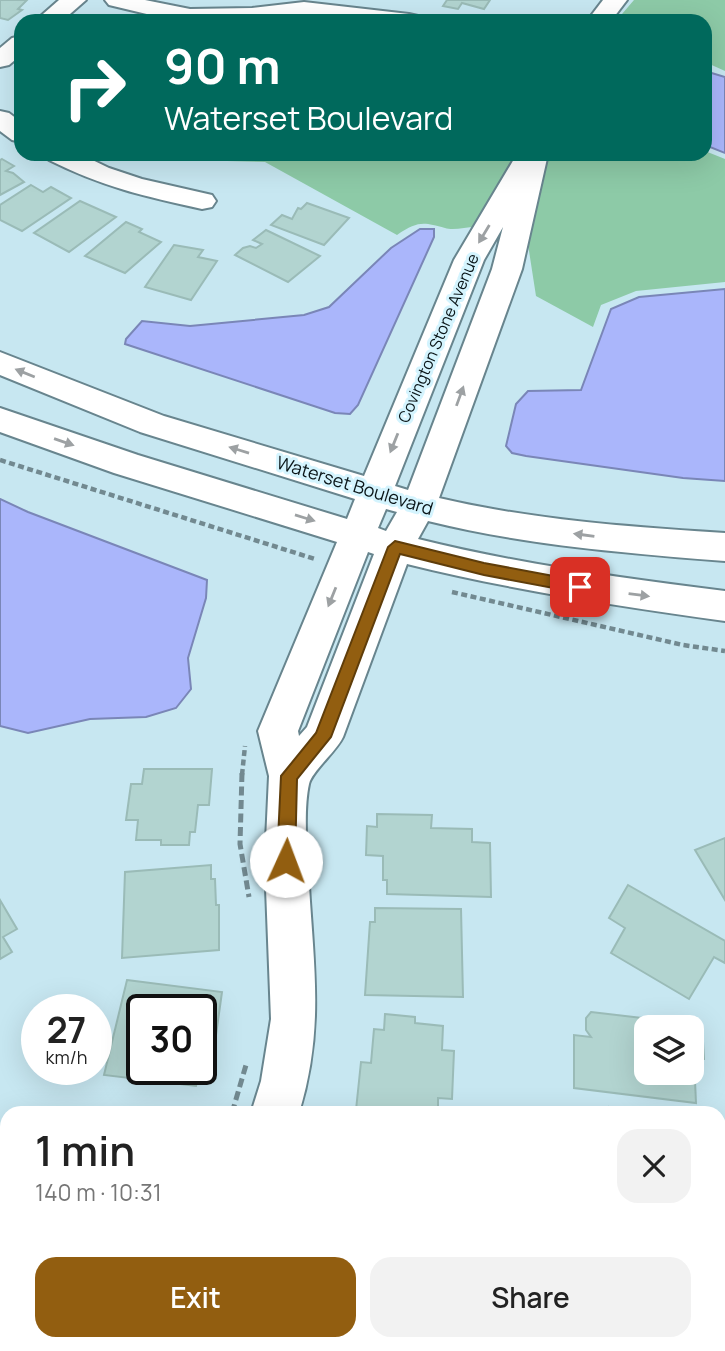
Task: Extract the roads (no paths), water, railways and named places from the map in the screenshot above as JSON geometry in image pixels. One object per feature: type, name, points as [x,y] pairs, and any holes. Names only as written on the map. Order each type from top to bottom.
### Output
[{"type":"street","points":[[56,14],[74,0]]},
{"type":"street","points":[[117,0],[177,14]]},
{"type":"street","points":[[604,14],[615,0]]},
{"type":"street","points":[[261,14],[304,9],[367,14]]},
{"type":"street","points":[[0,60],[14,49]]},
{"type":"street","points":[[73,161],[99,174],[135,186],[202,201]]},
{"type":"street","name":"Covington Stone Avenue","points":[[358,534],[469,260],[529,161]]},
{"type":"street","name":"Covington Stone Avenue","points":[[395,547],[419,506],[508,269],[531,161]]},
{"type":"street","name":"Waterset Boulevard","points":[[0,363],[152,424],[419,506],[481,521],[612,539],[725,548]]},
{"type":"street","points":[[0,420],[126,464],[395,547],[484,569],[580,587],[725,606]]},
{"type":"street","points":[[277,1106],[295,1031],[294,953],[286,861],[289,776],[278,731],[358,534]]},
{"type":"street","points":[[289,776],[323,737],[395,547]]},
{"type":"water","points":[[712,73],[725,77],[725,153],[712,148]]},
{"type":"water","points":[[420,229],[434,229],[434,237],[358,405],[350,414],[335,413],[125,344],[126,339],[142,321],[190,326],[304,315],[329,307],[391,248]]},
{"type":"water","points":[[725,289],[725,481],[683,478],[526,456],[512,453],[506,446],[516,404],[528,391],[581,390],[611,309],[639,297]]},
{"type":"water","points":[[0,499],[207,580],[206,598],[188,658],[191,689],[176,708],[146,717],[90,719],[28,733],[0,726]]}]
